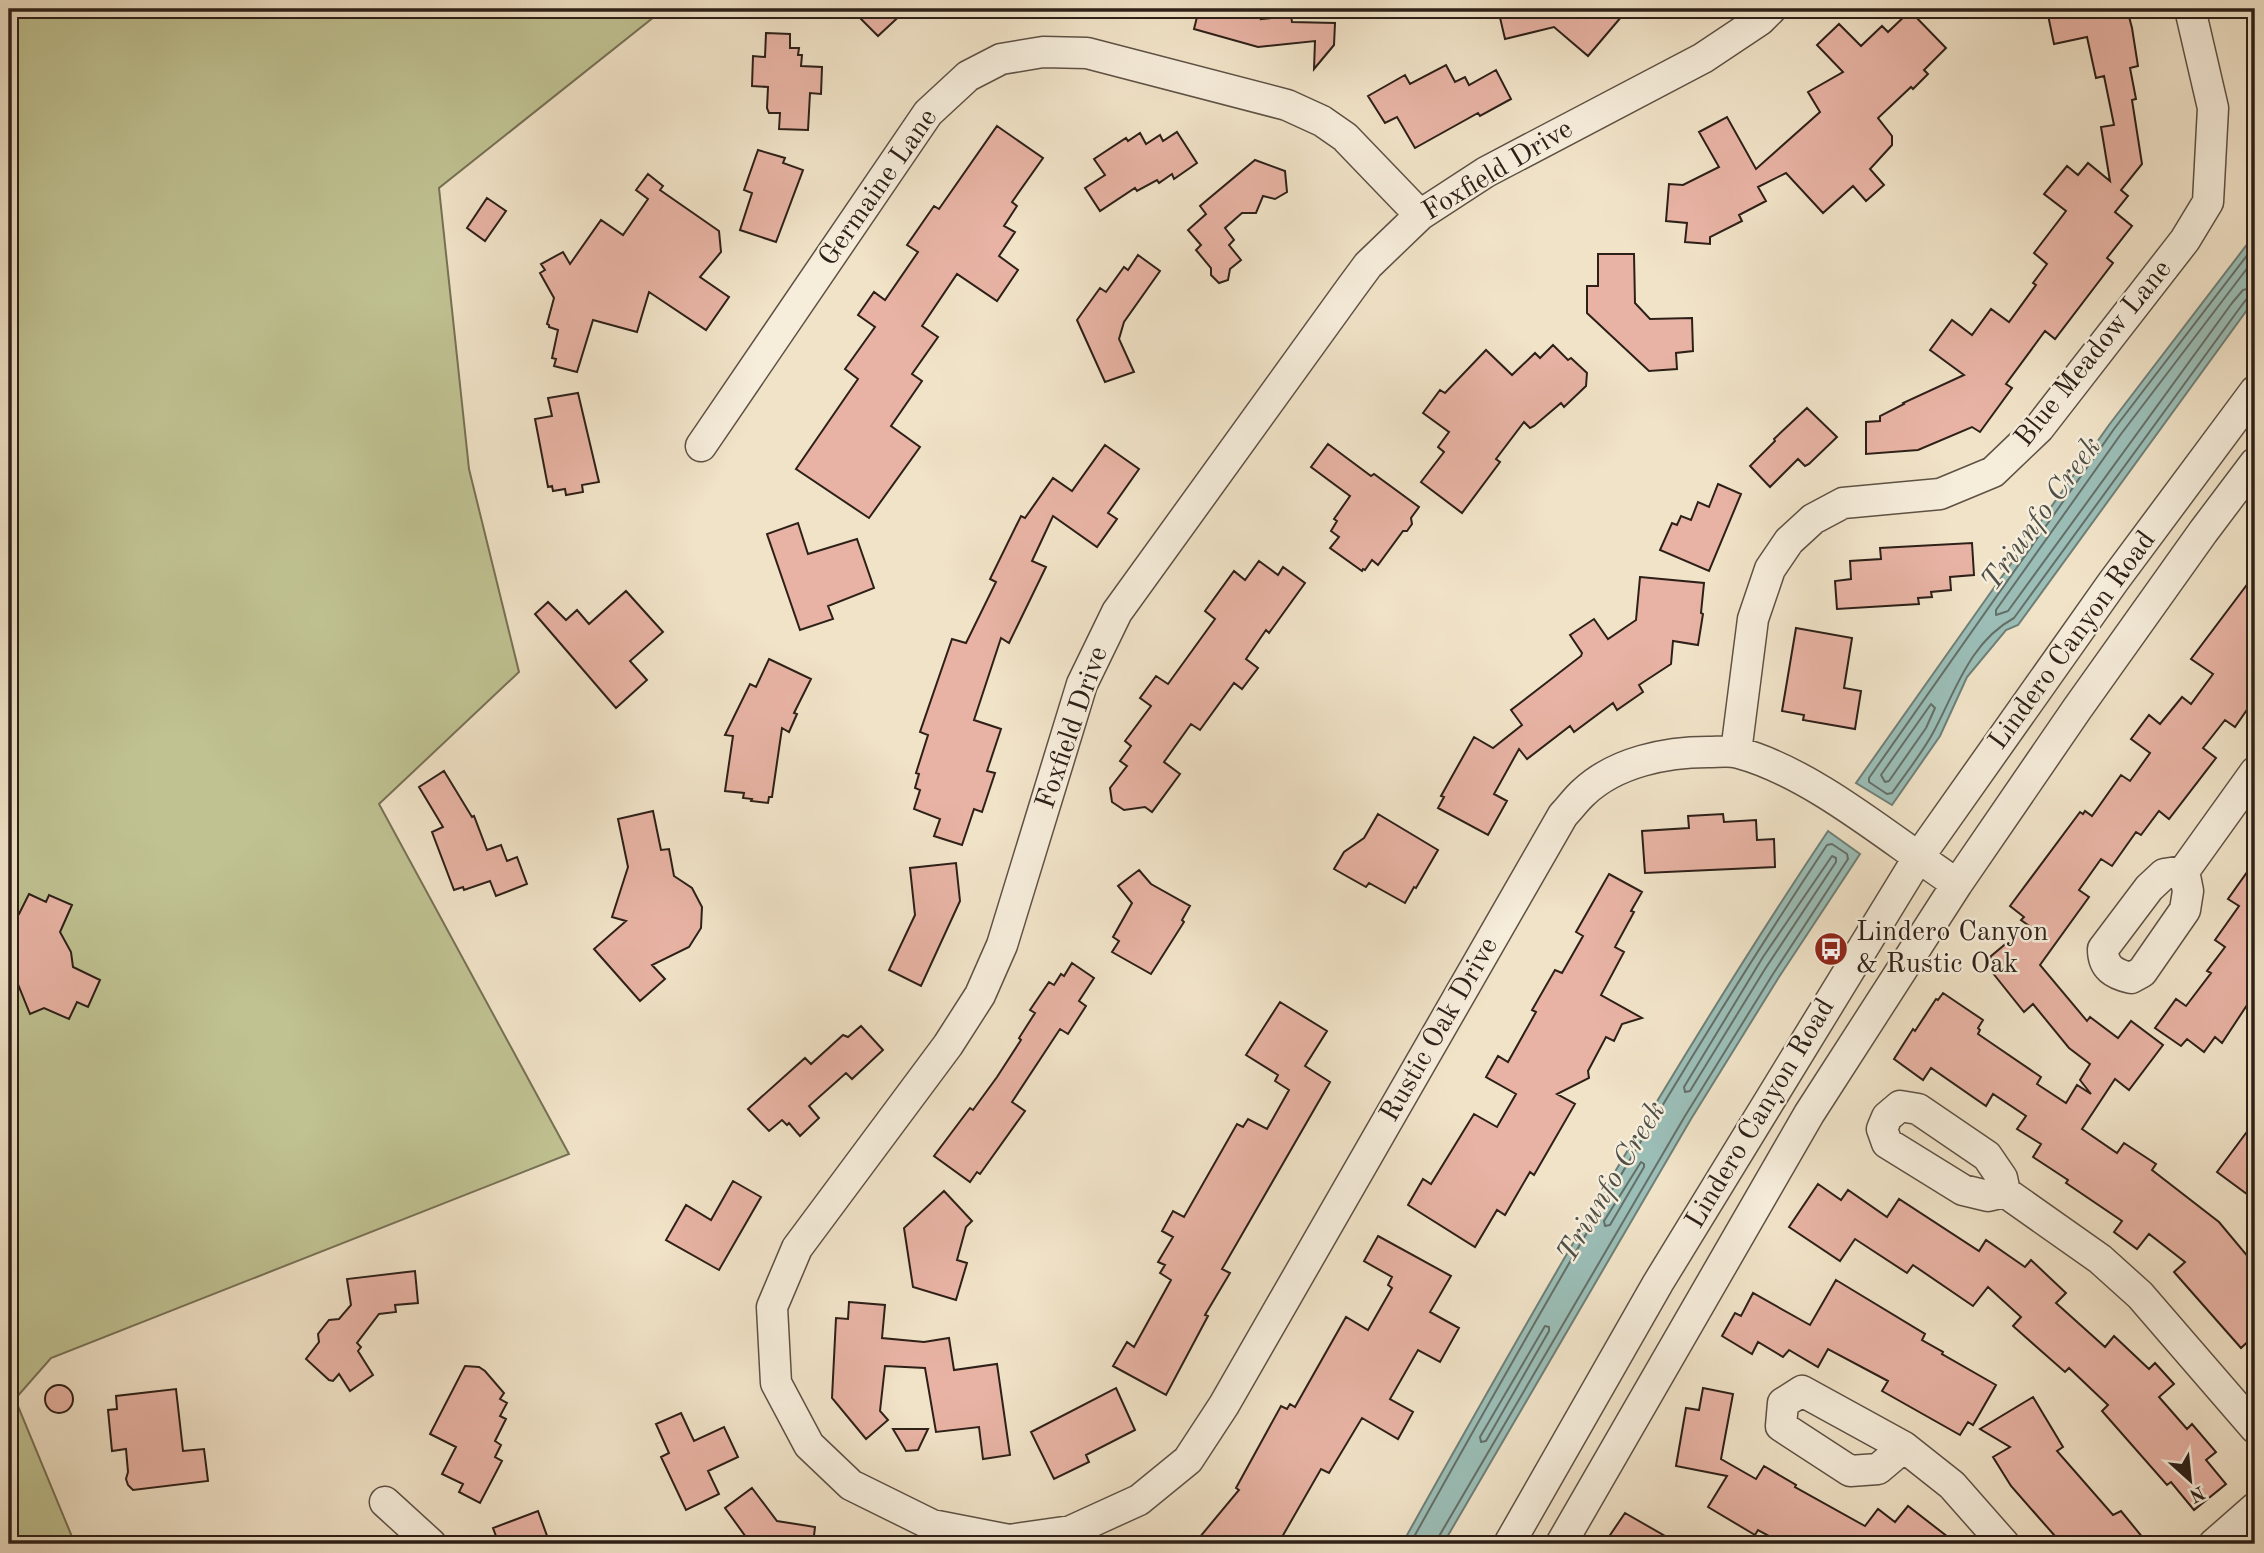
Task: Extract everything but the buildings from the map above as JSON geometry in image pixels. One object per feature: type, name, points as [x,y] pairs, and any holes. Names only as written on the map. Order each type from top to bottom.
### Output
[{"type":"street","name":"Foxfield Drive","points":[[1009,1542],[932,1525],[851,1485],[809,1446],[776,1383],[772,1307],[797,1248],[948,1045],[980,995],[1002,945],[1082,684],[1117,612],[1368,265],[1420,215],[1486,172],[1703,58],[1760,20],[1771,9]]},
{"type":"street","name":"Blue Meadow Lane","points":[[1736,752],[1753,619],[1770,569],[1789,541],[1813,519],[1843,503],[1940,494],[1993,472],[2039,428],[2191,231],[2208,202],[2213,108],[2190,9]]},
{"type":"street","name":"Germaine Lane","points":[[701,446],[928,113],[968,76],[1002,59],[1043,52],[1087,53],[1287,105],[1322,121],[1345,137],[1420,215]]},
{"type":"street","name":"Lindero Canyon Road","points":[[1509,1544],[1658,1283],[1918,858],[2113,582],[2255,391]]},
{"type":"street","name":"Lindero Canyon Road","points":[[1561,1544],[1809,1114],[1957,884],[2116,653],[2255,463]]},
{"type":"street","name":"Rustic Oak Drive","points":[[1009,1542],[1071,1531],[1083,1526],[1139,1500],[1188,1460],[1224,1405],[1563,815],[1586,790],[1614,772],[1652,756],[1690,752],[1736,752],[1775,765],[1844,805],[1957,884]]},
{"type":"street","points":[[2184,871],[2250,790]]},
{"type":"street","points":[[2006,1192],[2100,1259],[2140,1295],[2255,1427]]},
{"type":"street","points":[[1904,1447],[1952,1485],[2004,1544]]},
{"type":"street","points":[[385,1502],[431,1544]]},
{"type":"street","points":[[2214,1544],[2255,1508]]},
{"type":"green space","points":[[9,9],[664,9],[439,188],[469,469],[519,672],[379,804],[569,1154],[51,1358],[15,1399],[75,1544],[9,1544]]},
{"type":"water","points":[[2255,234],[2255,299],[2018,625],[2006,630],[1967,677],[1940,736],[1892,805],[1856,783],[2109,425]]},
{"type":"water","name":"Triunfo Creek","points":[[1828,831],[1860,854],[1779,977],[1691,1119],[1443,1544],[1402,1544],[1661,1095]]},
{"type":"place","name":"Lindero Canyon & Rustic Oak","points":[[1831,949]]}]
